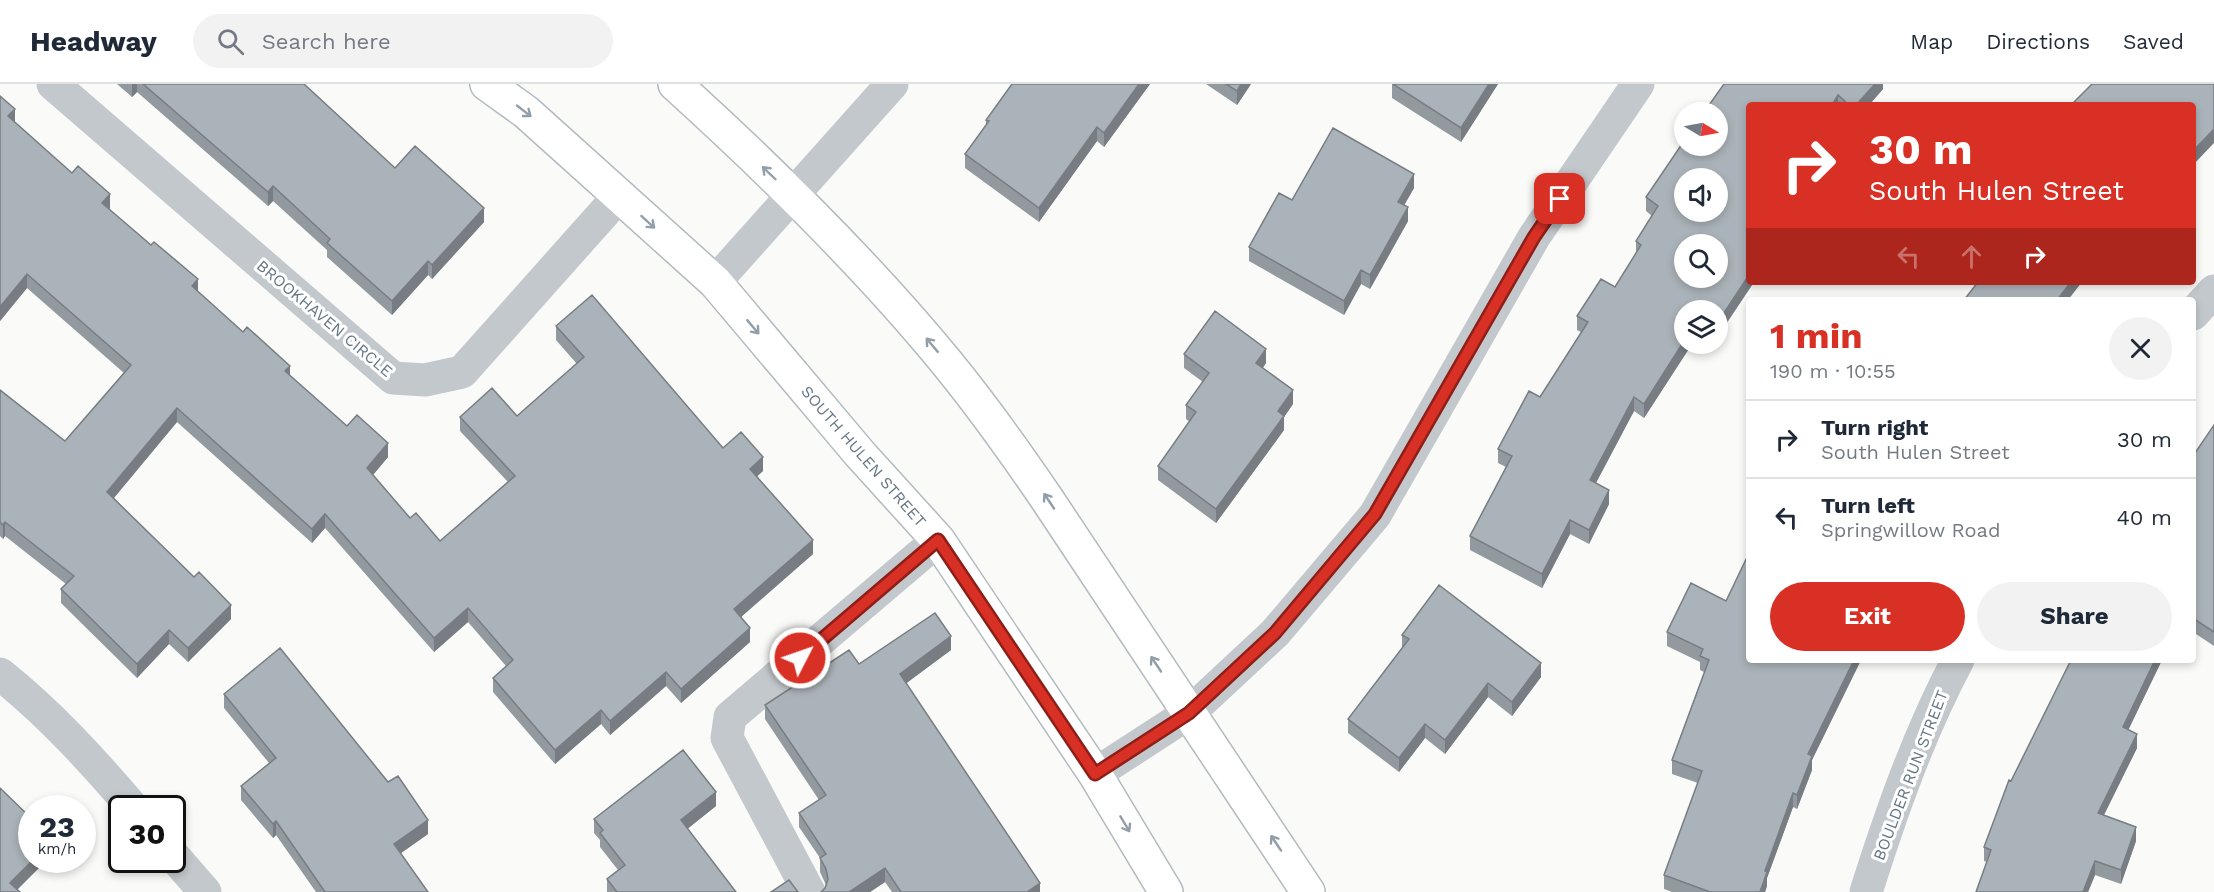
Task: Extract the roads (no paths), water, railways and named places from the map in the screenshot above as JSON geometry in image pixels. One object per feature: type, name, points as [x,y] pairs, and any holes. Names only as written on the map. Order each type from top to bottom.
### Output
[{"type":"main road","name":"SOUTH HULEN STREET","points":[[487,84],[526,112],[715,282],[860,454],[938,540],[1095,774],[1166,892]]},
{"type":"main road","points":[[675,84],[793,197],[895,302],[948,364],[1004,436],[1308,892]]},
{"type":"street","name":"BROOKHAVEN CIRCLE","points":[[53,84],[393,378],[425,380],[462,372],[619,196]]},
{"type":"street","points":[[715,282],[892,84]]},
{"type":"street","points":[[1095,774],[1189,713],[1275,633],[1375,514],[1534,237],[1638,84]]},
{"type":"street","points":[[2196,311],[2214,291]]},
{"type":"street","points":[[809,892],[727,738],[730,717],[938,540]]},
{"type":"street","name":"BOULDER RUN STREET","points":[[1866,892],[1884,836],[1935,703],[1956,663]]},
{"type":"street","points":[[0,674],[41,708],[122,795]]},
{"type":"street","points":[[186,870],[205,892]]}]
